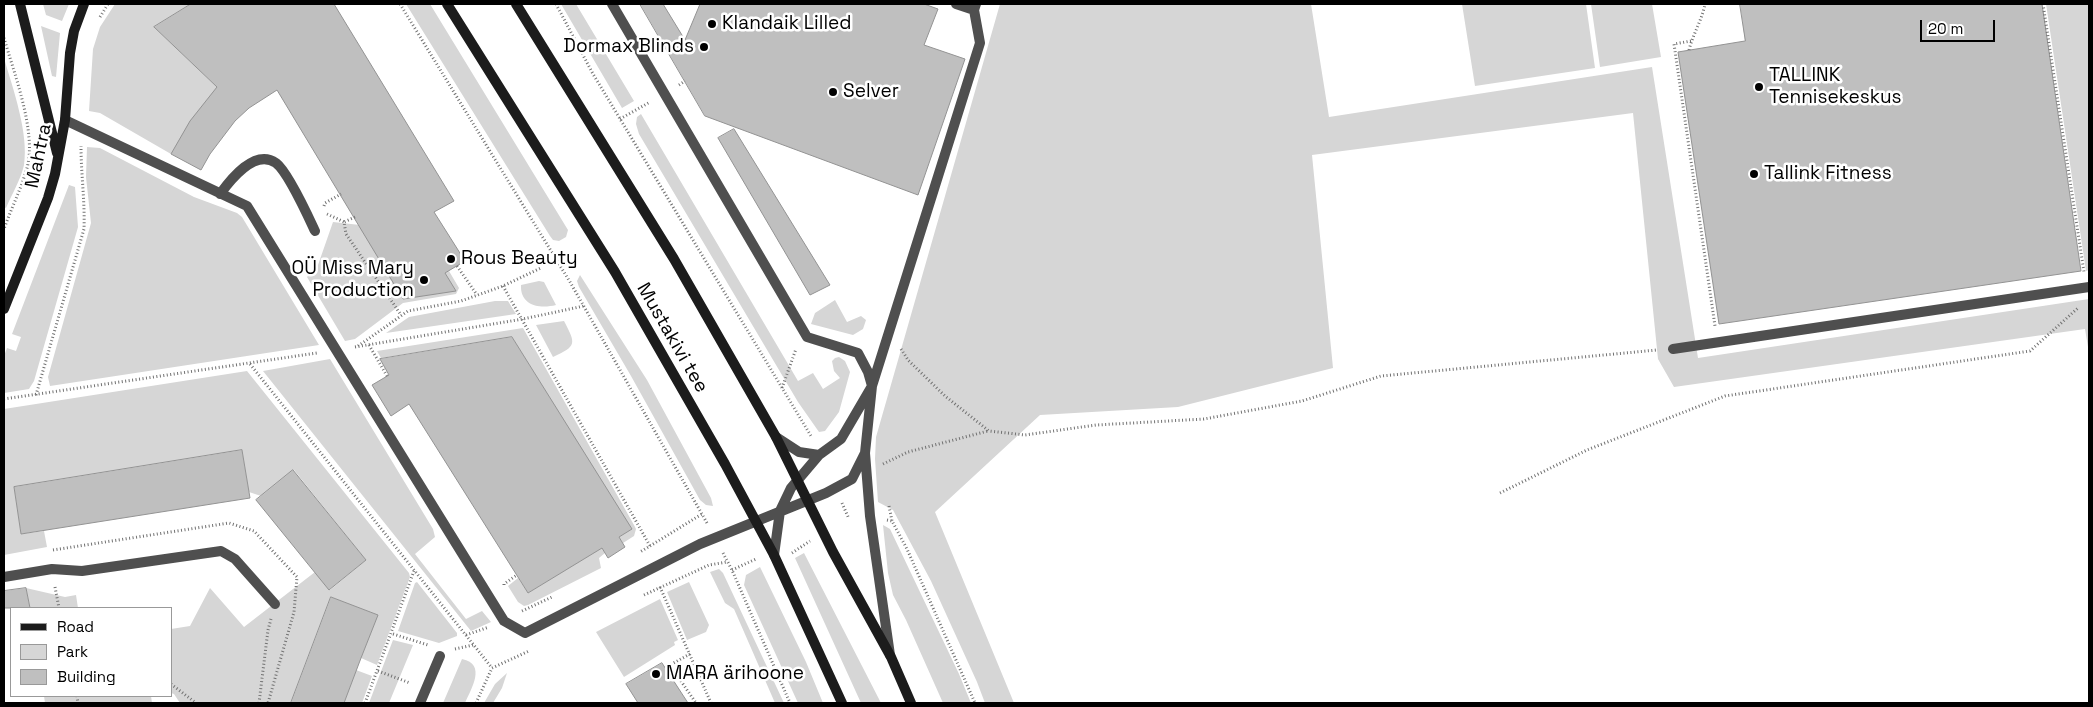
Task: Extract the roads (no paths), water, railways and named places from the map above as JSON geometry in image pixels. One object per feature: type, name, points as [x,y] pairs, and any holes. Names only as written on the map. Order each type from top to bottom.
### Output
[{"type":"main road","points":[[20,4],[58,156]]},
{"type":"main road","name":"Mahtra","points":[[4,309],[49,195],[65,120],[70,53],[74,31],[84,4]]},
{"type":"main road","name":"Mustakivi tee","points":[[447,4],[614,272],[756,520],[842,703]]},
{"type":"main road","points":[[521,7],[674,259],[776,437],[890,657],[911,703]]},
{"type":"lane","points":[[612,4],[803,330],[808,337],[858,353],[868,372],[872,386],[841,439],[819,455],[791,488],[780,511],[774,555]]},
{"type":"lane","points":[[890,657],[870,516],[865,453],[872,386],[980,43],[975,7],[956,4]]},
{"type":"lane","points":[[65,120],[247,206],[504,621],[525,633],[715,538],[836,488],[852,478],[865,453]]},
{"type":"lane","points":[[220,194],[235,173],[254,162],[264,159],[276,163],[284,172],[315,231]]},
{"type":"lane","points":[[1673,349],[2088,287]]},
{"type":"lane","points":[[776,437],[799,452],[819,455]]},
{"type":"lane","points":[[4,577],[52,570],[82,571],[221,551],[235,559],[275,604]]},
{"type":"lane","points":[[420,703],[440,656]]},
{"type":"place","name":"Klandaik Lilled","points":[[712,24]]},
{"type":"place","name":"Dormax Blinds","points":[[704,47]]},
{"type":"place","name":"TALLINK Tennisekeskus","points":[[1759,87]]},
{"type":"place","name":"Selver","points":[[833,92]]},
{"type":"place","name":"Tallink Fitness","points":[[1754,174]]},
{"type":"place","name":"Rous Beauty","points":[[451,259]]},
{"type":"place","name":"OÜ Miss Mary Production","points":[[424,280]]},
{"type":"place","name":"MARA ärihoone","points":[[656,674]]}]
